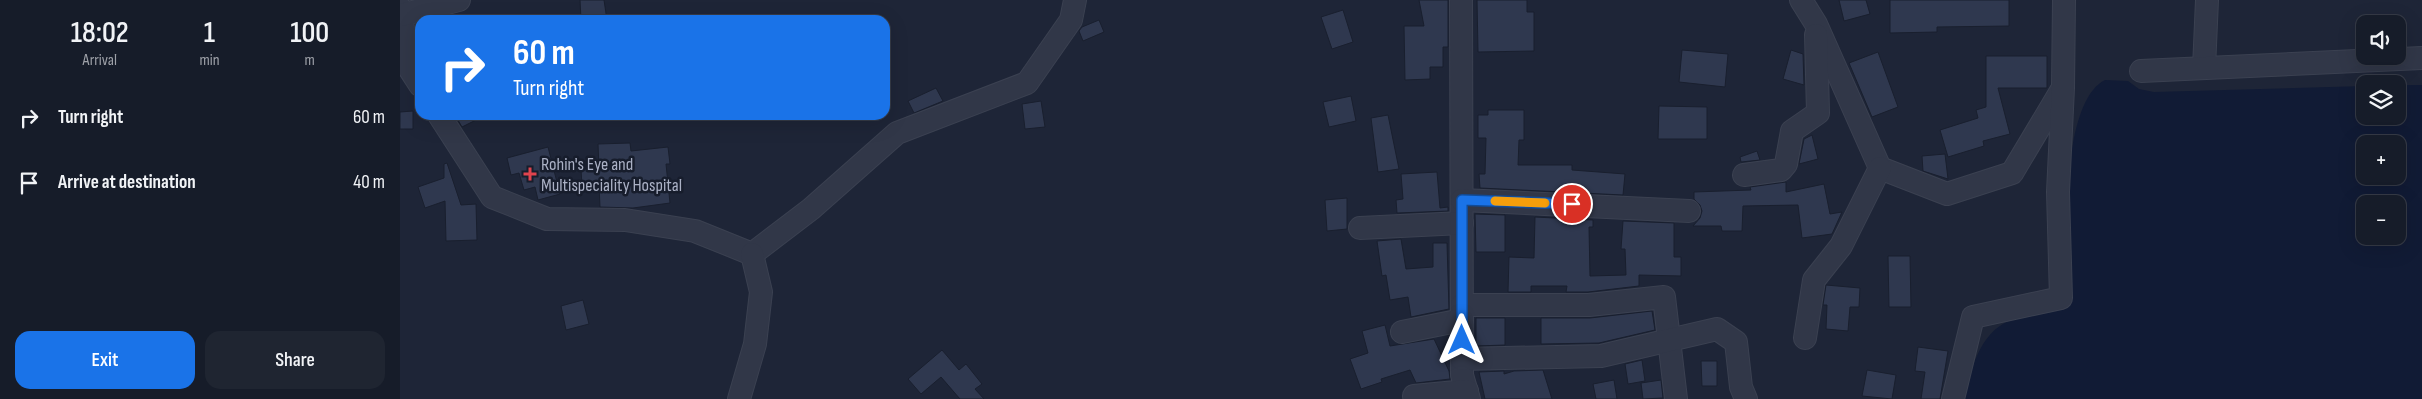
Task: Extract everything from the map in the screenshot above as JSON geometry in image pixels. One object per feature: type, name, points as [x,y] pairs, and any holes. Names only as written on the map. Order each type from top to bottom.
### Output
[{"type":"street","points":[[410,74],[401,11],[459,0]]},
{"type":"street","points":[[752,254],[811,209],[897,133],[1027,83],[1070,20],[1076,0]]},
{"type":"street","points":[[1414,396],[1468,395],[1462,375],[1461,0]]},
{"type":"street","points":[[1801,0],[1816,24],[1880,168],[1948,194],[2012,173],[2063,88]]},
{"type":"street","points":[[1953,399],[1973,318],[2061,298],[2058,192],[2063,88],[2064,0]]},
{"type":"street","points":[[2204,68],[2208,0]]},
{"type":"street","points":[[1744,174],[1781,170],[1786,164],[1792,131],[1818,113],[1816,24]]},
{"type":"street","points":[[2141,71],[2422,58]]},
{"type":"street","points":[[442,120],[492,197],[547,219],[625,220],[694,232],[752,254]]},
{"type":"street","points":[[1805,338],[1814,280],[1841,246],[1880,168]]},
{"type":"street","points":[[1462,200],[1689,211]]},
{"type":"street","points":[[1360,228],[1462,223]]},
{"type":"street","points":[[739,399],[755,344],[760,292],[752,254]]},
{"type":"street","points":[[1402,332],[1462,313],[1589,305],[1664,297],[1676,399]]},
{"type":"street","points":[[1462,359],[1601,356],[1717,329],[1736,342],[1741,387],[1746,399]]},
{"type":"water","points":[[2105,80],[2128,81],[2139,89],[2154,92],[2356,86],[2356,125],[2406,125],[2406,85],[2422,85],[2422,399],[1962,399],[1978,354],[1990,334],[2009,321],[2065,306],[2068,184],[2072,149],[2079,118],[2090,94]]},
{"type":"building","points":[[580,0],[604,0],[606,15],[581,15]]},
{"type":"building","points":[[1419,0],[1448,0],[1448,47],[1443,47],[1443,67],[1430,67],[1430,79],[1405,80],[1404,26],[1424,26]]},
{"type":"building","points":[[1477,0],[1527,0],[1527,12],[1534,12],[1534,51],[1478,52]]},
{"type":"building","points":[[1839,0],[1866,0],[1870,14],[1844,21]]},
{"type":"building","points":[[1890,0],[2009,0],[2009,26],[1937,27],[1937,32],[1890,33]]},
{"type":"building","points":[[1343,10],[1353,42],[1332,49],[1321,17]]},
{"type":"building","points":[[1099,20],[1104,32],[1083,41],[1079,31],[1082,27]]},
{"type":"building","points":[[1682,50],[1728,54],[1725,87],[1679,82]]},
{"type":"building","points":[[1791,50],[1803,54],[1804,85],[1783,79]]},
{"type":"building","points":[[1878,52],[1898,107],[1872,117],[1849,63]]},
{"type":"building","points":[[1986,56],[2047,56],[2047,88],[1998,88],[2010,134],[1983,141],[1984,146],[1948,157],[1940,130],[1978,118],[1976,110],[1986,107]]},
{"type":"building","points":[[936,88],[943,101],[914,113],[908,101]]},
{"type":"building","points":[[1351,96],[1356,121],[1329,127],[1323,102]]},
{"type":"building","points":[[1041,101],[1045,127],[1025,129],[1022,104]]},
{"type":"building","points":[[1659,106],[1707,107],[1707,139],[1658,139]]},
{"type":"building","points":[[1488,110],[1524,110],[1524,140],[1519,140],[1518,165],[1572,165],[1572,170],[1625,174],[1623,195],[1480,188],[1479,174],[1485,174],[1486,138],[1478,138],[1478,115],[1488,115]]},
{"type":"building","points":[[413,111],[413,129],[400,129],[400,112]]},
{"type":"building","points":[[1388,115],[1399,169],[1378,172],[1371,118]]},
{"type":"building","points":[[458,120],[476,120],[462,127]]},
{"type":"building","points":[[1812,135],[1818,159],[1799,164],[1804,139]]},
{"type":"building","points":[[630,143],[631,151],[668,147],[670,164],[666,164],[670,203],[633,208],[600,207],[599,185],[582,186],[581,169],[599,168],[598,144]]},
{"type":"building","points":[[548,147],[560,194],[538,200],[535,187],[524,190],[519,173],[511,175],[507,158]]},
{"type":"building","points":[[1757,151],[1760,160],[1741,162],[1740,157]]},
{"type":"building","points":[[1945,154],[1948,179],[1923,171],[1922,156]]},
{"type":"building","points":[[447,163],[461,205],[476,204],[477,240],[446,241],[445,201],[425,208],[418,187],[444,178],[444,164]]},
{"type":"building","points":[[1437,172],[1440,208],[1448,207],[1448,211],[1397,213],[1396,200],[1403,199],[1401,174]]},
{"type":"building","points":[[1786,182],[1786,192],[1824,184],[1830,214],[1842,212],[1832,234],[1802,238],[1798,205],[1743,206],[1742,231],[1722,231],[1721,226],[1693,226],[1700,218],[1702,211],[1700,205],[1694,199],[1694,192],[1751,190],[1750,187]]},
{"type":"building","points":[[1347,198],[1347,229],[1327,231],[1325,200]]},
{"type":"building","points":[[1475,214],[1505,215],[1505,252],[1476,252]]},
{"type":"building","points":[[1535,217],[1593,220],[1593,227],[1589,227],[1590,276],[1626,275],[1625,249],[1621,249],[1623,221],[1674,223],[1674,257],[1681,257],[1681,276],[1639,275],[1639,286],[1588,292],[1566,292],[1567,286],[1531,286],[1531,292],[1508,292],[1509,257],[1534,258]]},
{"type":"building","points":[[1401,239],[1406,269],[1433,267],[1433,243],[1447,243],[1449,309],[1411,317],[1408,297],[1390,300],[1386,275],[1382,276],[1377,241]]},
{"type":"building","points":[[1888,256],[1910,256],[1911,307],[1889,307]]},
{"type":"building","points":[[1826,285],[1860,288],[1859,307],[1850,307],[1848,331],[1826,329],[1827,305],[1823,305]]},
{"type":"building","points":[[583,300],[589,324],[566,330],[561,306]]},
{"type":"building","points":[[1652,311],[1655,330],[1599,343],[1541,344],[1541,318],[1590,318]]},
{"type":"building","points":[[1476,318],[1505,318],[1505,345],[1476,346]]},
{"type":"building","points":[[1385,325],[1390,346],[1434,339],[1449,371],[1450,379],[1416,383],[1410,370],[1381,379],[1382,382],[1361,389],[1350,359],[1368,353],[1362,331]]},
{"type":"building","points":[[1918,347],[1948,351],[1940,399],[1921,399],[1925,372],[1915,371]]},
{"type":"building","points":[[942,350],[959,370],[966,364],[982,384],[975,389],[984,399],[960,399],[941,377],[921,394],[908,379]]},
{"type":"building","points":[[1642,360],[1645,381],[1628,384],[1625,364]]},
{"type":"building","points":[[1701,361],[1717,361],[1717,386],[1702,386]]},
{"type":"building","points":[[1543,370],[1552,399],[1485,399],[1479,372],[1504,371],[1504,374],[1514,371]]},
{"type":"building","points":[[1867,370],[1896,375],[1892,399],[1862,396]]},
{"type":"building","points":[[1614,380],[1617,399],[1596,399],[1593,384]]},
{"type":"building","points":[[1661,380],[1663,398],[1643,399],[1641,383]]},
{"type":"slow traffic","points":[[1495,201],[1545,203]]},
{"type":"place","name":"Rohin's Eye and Multispeciality Hospital","points":[[530,174]]},
{"type":"route","points":[[1462,340],[1462,200],[1572,204]]}]
